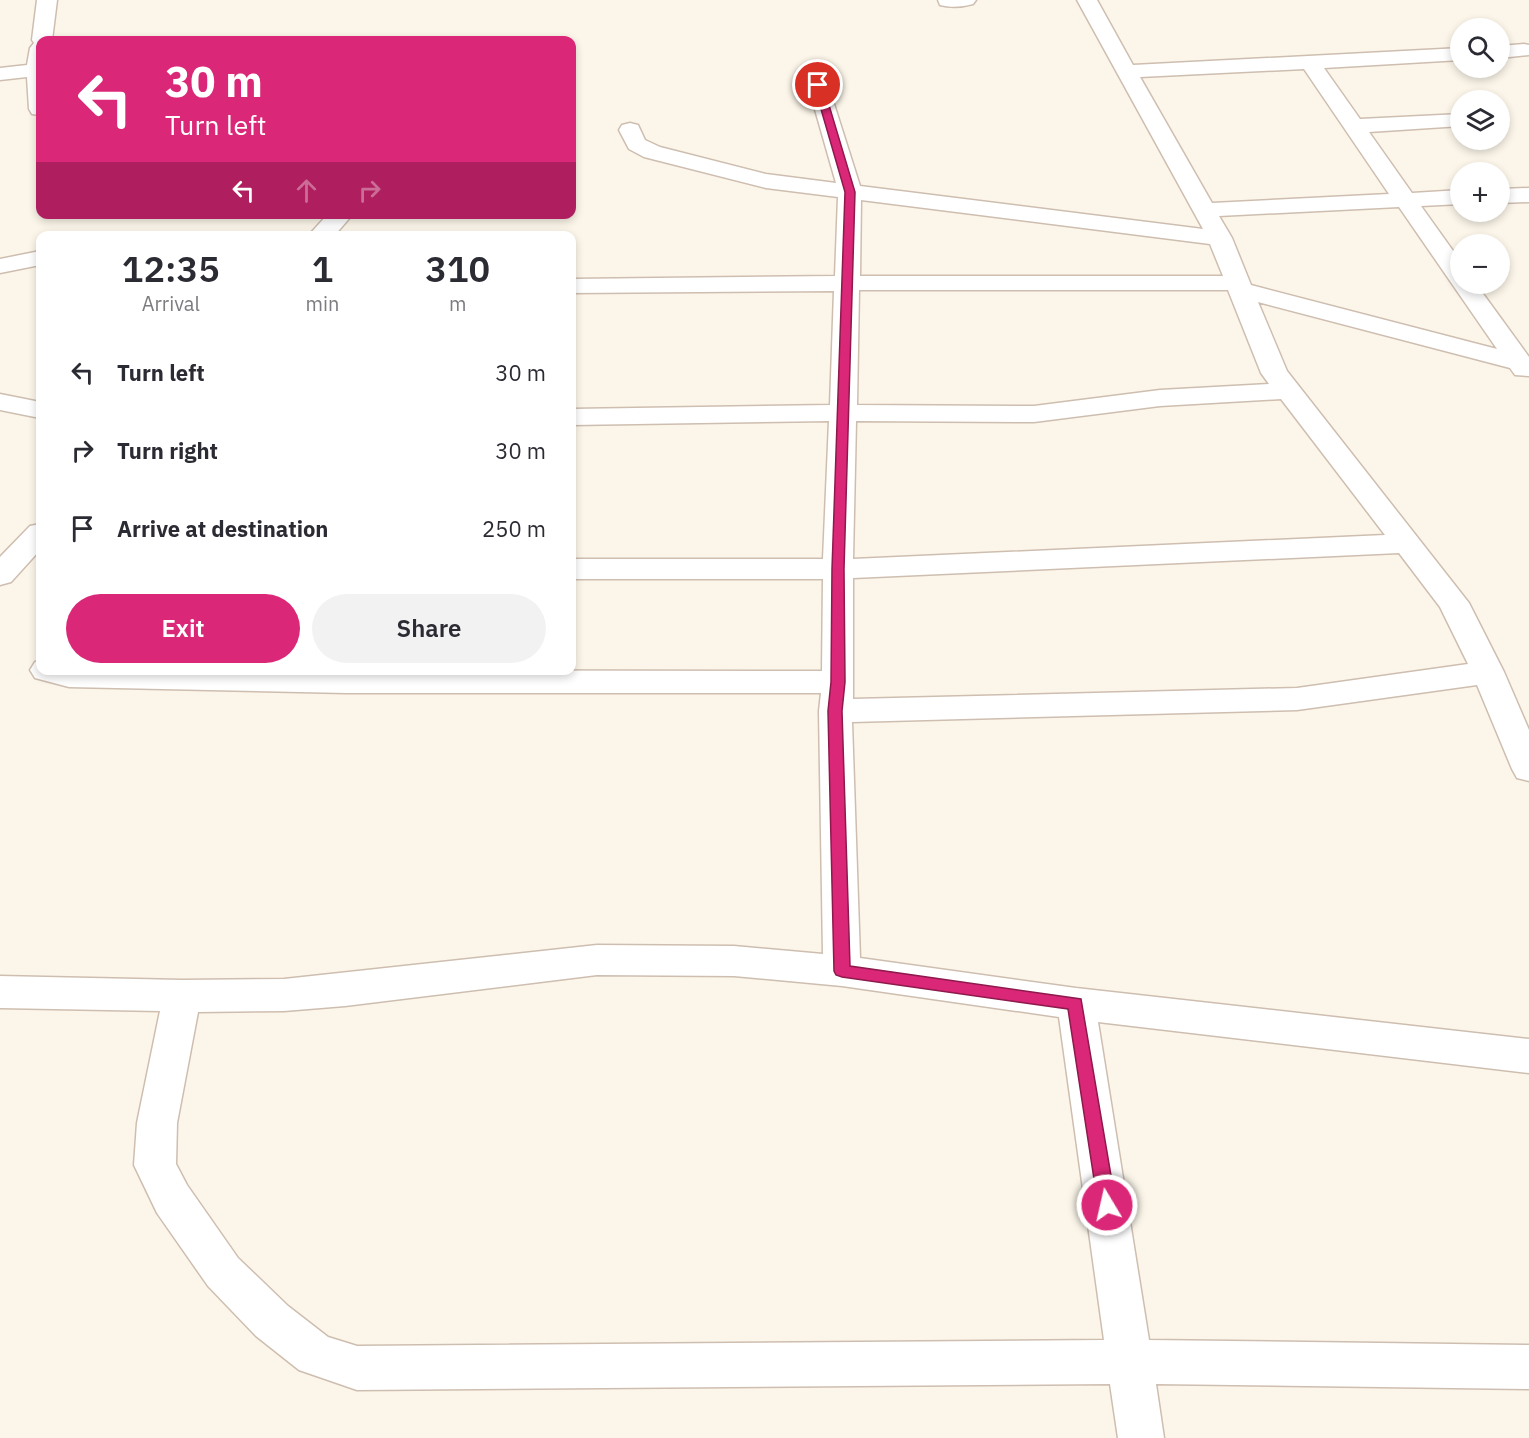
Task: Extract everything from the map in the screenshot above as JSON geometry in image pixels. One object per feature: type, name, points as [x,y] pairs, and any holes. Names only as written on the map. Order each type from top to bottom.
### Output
[{"type":"street","points":[[42,36],[47,0]]},
{"type":"street","points":[[946,1],[966,0]]},
{"type":"street","points":[[1087,0],[1220,238],[1274,373],[1454,603],[1488,672],[1529,769]]},
{"type":"street","points":[[1510,51],[1524,50]]},
{"type":"street","points":[[1128,71],[1450,55]]},
{"type":"street","points":[[1310,63],[1450,264]]},
{"type":"street","points":[[0,74],[36,70]]},
{"type":"street","points":[[818,85],[850,192],[836,696],[842,971]]},
{"type":"street","points":[[1354,126],[1450,121]]},
{"type":"street","points":[[630,130],[632,139],[638,147],[766,181],[1220,238]]},
{"type":"street","points":[[1510,196],[1529,195]]},
{"type":"street","points":[[1204,210],[1450,198]]},
{"type":"street","points":[[325,231],[337,219]]},
{"type":"street","points":[[0,266],[36,259]]},
{"type":"street","points":[[576,286],[849,283],[1238,287],[1524,368]]},
{"type":"street","points":[[1471,294],[1524,368]]},
{"type":"street","points":[[576,417],[843,413],[952,416],[1034,414],[1160,398],[1288,391]]},
{"type":"street","points":[[0,402],[36,409]]},
{"type":"street","points":[[5,569],[36,537]]},
{"type":"street","points":[[576,569],[838,569],[1406,543]]},
{"type":"street","points":[[5,569],[36,567]]},
{"type":"street","points":[[65,675],[836,696],[1298,699],[1488,672]]},
{"type":"street","points":[[0,992],[182,996],[284,995],[345,990],[597,960],[734,960],[842,971],[1076,1004],[1529,1056]]},
{"type":"street","points":[[182,996],[157,1123],[155,1165],[172,1199],[223,1272],[272,1321],[315,1355],[357,1368],[1131,1362],[1529,1367]]},
{"type":"street","points":[[1076,1004],[1141,1438]]},
{"type":"route","points":[[818,85],[850,192],[849,283],[838,569],[838,682],[835,711],[842,971],[1076,1004],[1107,1205]]}]
